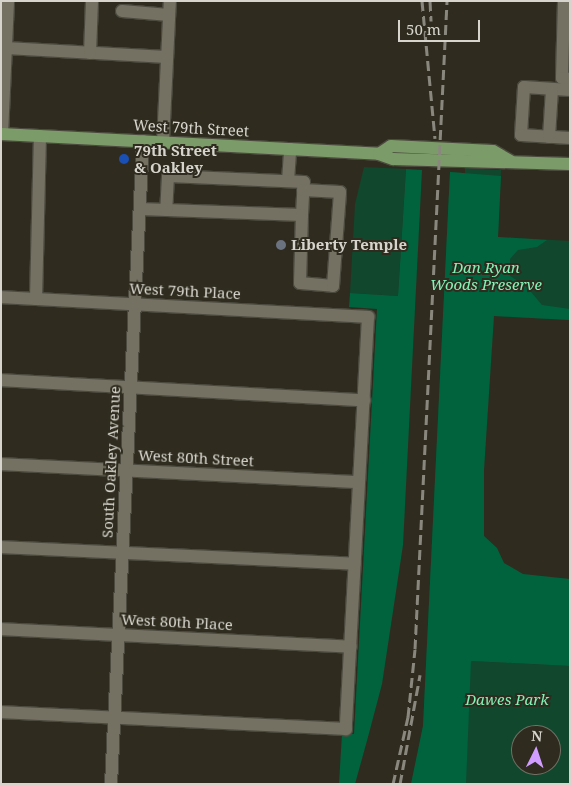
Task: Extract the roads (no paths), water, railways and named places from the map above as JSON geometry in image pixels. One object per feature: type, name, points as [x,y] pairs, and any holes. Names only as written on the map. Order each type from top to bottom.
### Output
[{"type":"main road","name":"West 79th Street","points":[[2,134],[379,154],[402,160],[494,164],[510,160],[570,164]]},
{"type":"street","points":[[2,134],[6,48],[4,24],[8,1]]},
{"type":"street","points":[[90,53],[92,1]]},
{"type":"street","points":[[163,142],[170,1]]},
{"type":"street","points":[[564,1],[562,78],[570,79]]},
{"type":"street","points":[[122,11],[169,15]]},
{"type":"street","points":[[6,48],[167,57]]},
{"type":"street","points":[[570,90],[524,87],[521,135],[570,138]]},
{"type":"street","points":[[549,137],[552,89]]},
{"type":"street","points":[[36,299],[40,136]]},
{"type":"street","name":"South Oakley Avenue","points":[[111,784],[143,141]]},
{"type":"street","points":[[288,181],[290,149]]},
{"type":"street","points":[[166,210],[168,176],[304,182],[303,190],[300,283],[333,286],[340,192],[303,190]]},
{"type":"street","points":[[140,209],[302,216]]},
{"type":"street","name":"West 79th Place","points":[[1,297],[368,317],[364,400]]},
{"type":"street","points":[[1,380],[364,400],[346,729],[1,712]]},
{"type":"street","name":"West 80th Street","points":[[1,464],[359,482]]},
{"type":"street","points":[[1,547],[355,564]]},
{"type":"street","name":"West 80th Place","points":[[1,629],[351,647]]},
{"type":"railway","points":[[422,1],[435,138]]},
{"type":"railway","points":[[430,1],[431,21]]},
{"type":"railway","points":[[393,784],[408,717],[415,649],[447,1]]},
{"type":"railway","points":[[400,784],[420,675]]},
{"type":"place","name":"79th Street & Oakley","points":[[124,159]]},
{"type":"place","name":"Liberty Temple","points":[[281,245]]},
{"type":"park label","name":"Dan Ryan Woods Preserve","points":[[486,276]]},
{"type":"park label","name":"Dawes Park","points":[[507,700]]}]
